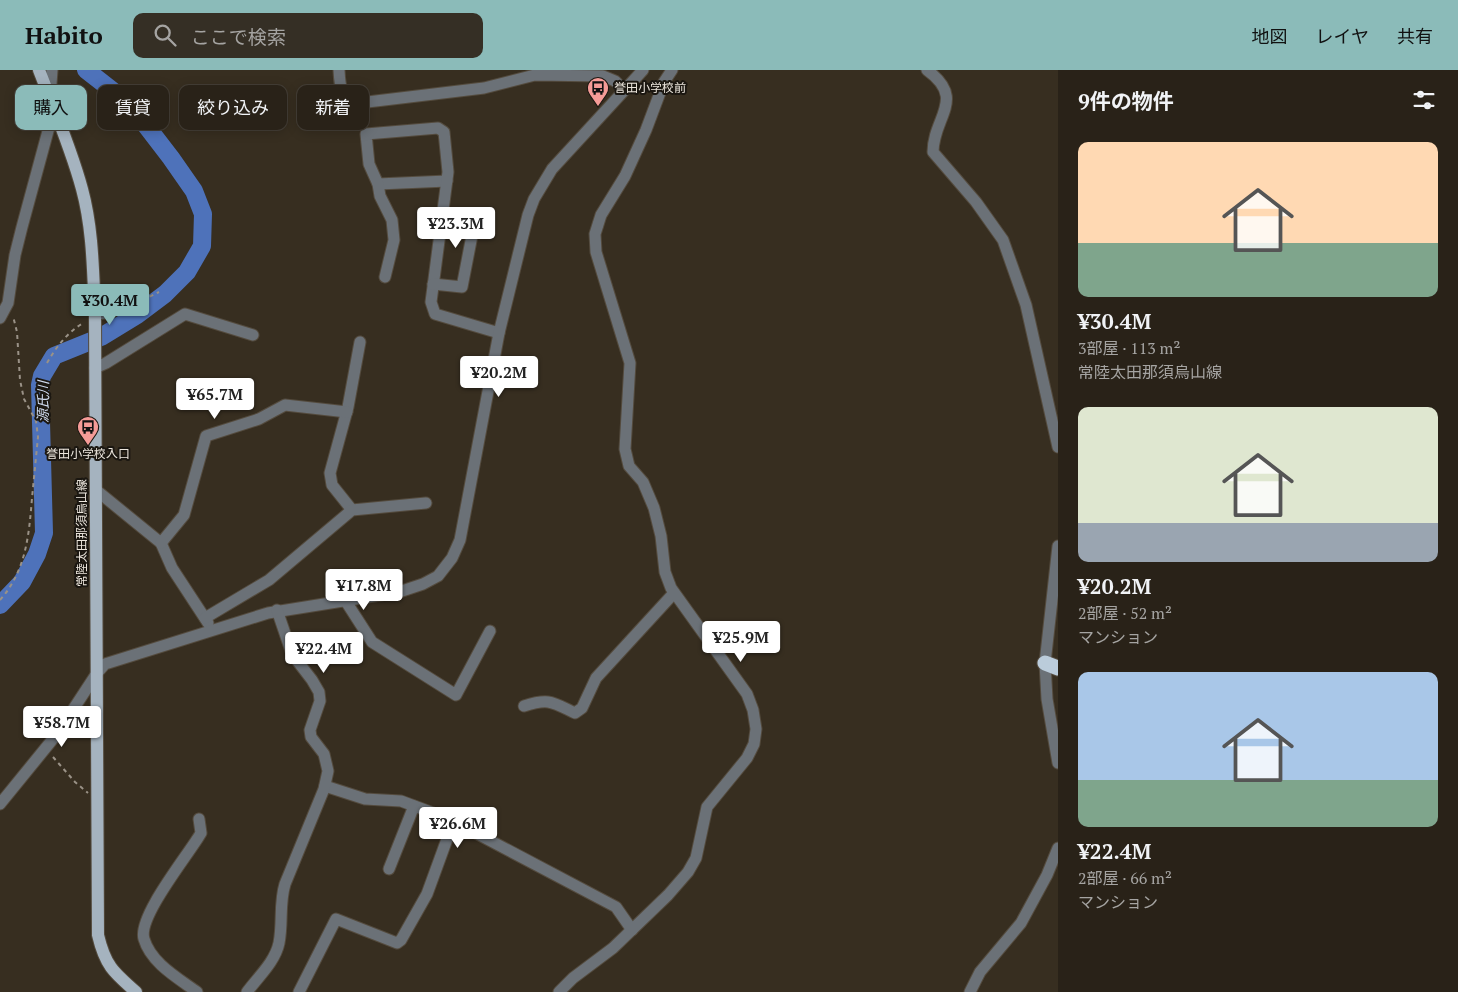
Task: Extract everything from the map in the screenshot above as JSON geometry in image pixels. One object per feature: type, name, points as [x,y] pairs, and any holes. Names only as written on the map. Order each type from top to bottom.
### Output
[{"type":"main road","name":"常陸太田那須烏山線","points":[[39,70],[45,85]]},
{"type":"main road","name":"常陸太田那須烏山線","points":[[62,130],[82,189],[87,211],[91,242],[95,320],[98,935],[107,962],[114,972],[136,992]]},
{"type":"street","points":[[50,85],[52,70]]},
{"type":"street","points":[[338,70],[340,85]]},
{"type":"street","points":[[0,804],[57,734],[105,664],[277,610],[399,592],[424,584],[438,576],[452,558],[460,540],[499,332],[524,230],[534,199],[552,169],[643,70]]},
{"type":"street","points":[[559,992],[573,978],[613,948],[668,895],[688,872],[696,858],[707,807],[748,758],[754,744],[756,729],[753,710],[747,694],[674,593],[665,572],[661,536],[654,508],[643,482],[629,466],[625,449],[630,363],[596,252],[595,234],[601,216],[624,176],[646,130],[664,82],[672,70]]},
{"type":"street","points":[[927,70],[938,78],[946,91],[947,102],[933,140],[933,152],[976,202],[1003,240],[1026,305],[1058,447]]},
{"type":"street","points":[[369,101],[484,88],[535,75],[603,76],[615,81],[624,90]]},
{"type":"street","points":[[385,277],[394,240],[392,220],[380,196],[378,184],[369,164],[366,134],[438,128],[444,132],[448,172],[431,302],[435,314],[499,332]]},
{"type":"street","points":[[0,318],[8,303],[15,255],[48,130]]},
{"type":"street","points":[[378,184],[447,181]]},
{"type":"street","points":[[433,284],[462,288],[475,220],[442,213]]},
{"type":"street","points":[[95,320],[118,309]]},
{"type":"street","points":[[95,364],[106,363],[184,314],[253,335]]},
{"type":"street","points":[[352,510],[332,485],[330,473],[347,412],[360,342]]},
{"type":"street","points":[[161,543],[184,515],[206,436],[259,419],[285,405],[347,412]]},
{"type":"street","points":[[96,490],[161,543],[172,568],[205,618],[215,629]]},
{"type":"street","points":[[205,618],[269,580],[352,510],[426,502]]},
{"type":"street","points":[[1058,546],[1051,665],[1047,699],[1058,763]]},
{"type":"street","points":[[524,706],[540,701],[550,701],[575,713],[582,708],[596,678],[674,593]]},
{"type":"street","points":[[345,600],[372,642],[456,694],[490,631]]},
{"type":"street","points":[[247,992],[273,959],[279,943],[281,896],[284,884],[325,786],[328,771],[324,754],[311,737],[310,730],[320,701],[319,692],[292,654],[277,610]]},
{"type":"street","points":[[325,786],[366,799],[401,801],[444,817],[454,827],[470,830],[616,907],[632,930]]},
{"type":"street","points":[[389,869],[414,806]]},
{"type":"street","points":[[197,992],[162,965],[151,952],[144,939],[143,932],[145,920],[201,833],[198,820]]},
{"type":"street","points":[[299,992],[336,920],[397,943],[401,940],[427,894],[450,831],[454,827]]},
{"type":"street","points":[[970,992],[980,972],[1021,923],[1047,875],[1058,848]]},
{"type":"path","points":[[366,130],[366,134]]},
{"type":"path","points":[[118,309],[134,305],[159,292]]},
{"type":"path","points":[[0,600],[16,577],[24,558],[29,530],[38,437],[36,421],[24,399],[20,380],[17,332],[8,303]]},
{"type":"path","points":[[47,364],[55,350],[72,330],[89,320],[95,320]]},
{"type":"path","points":[[48,753],[82,789],[92,795]]},
{"type":"waterway","name":"源氏川","points":[[0,605],[22,582],[37,554],[44,533],[40,385],[42,376],[54,356],[101,337],[137,315],[165,294],[187,272],[202,246],[203,214],[194,191],[138,115],[113,91],[86,70]]},
{"type":"place","name":"誉田小学校前","points":[[598,107]]},
{"type":"place","name":"誉田小学校入口","points":[[88,446]]}]
